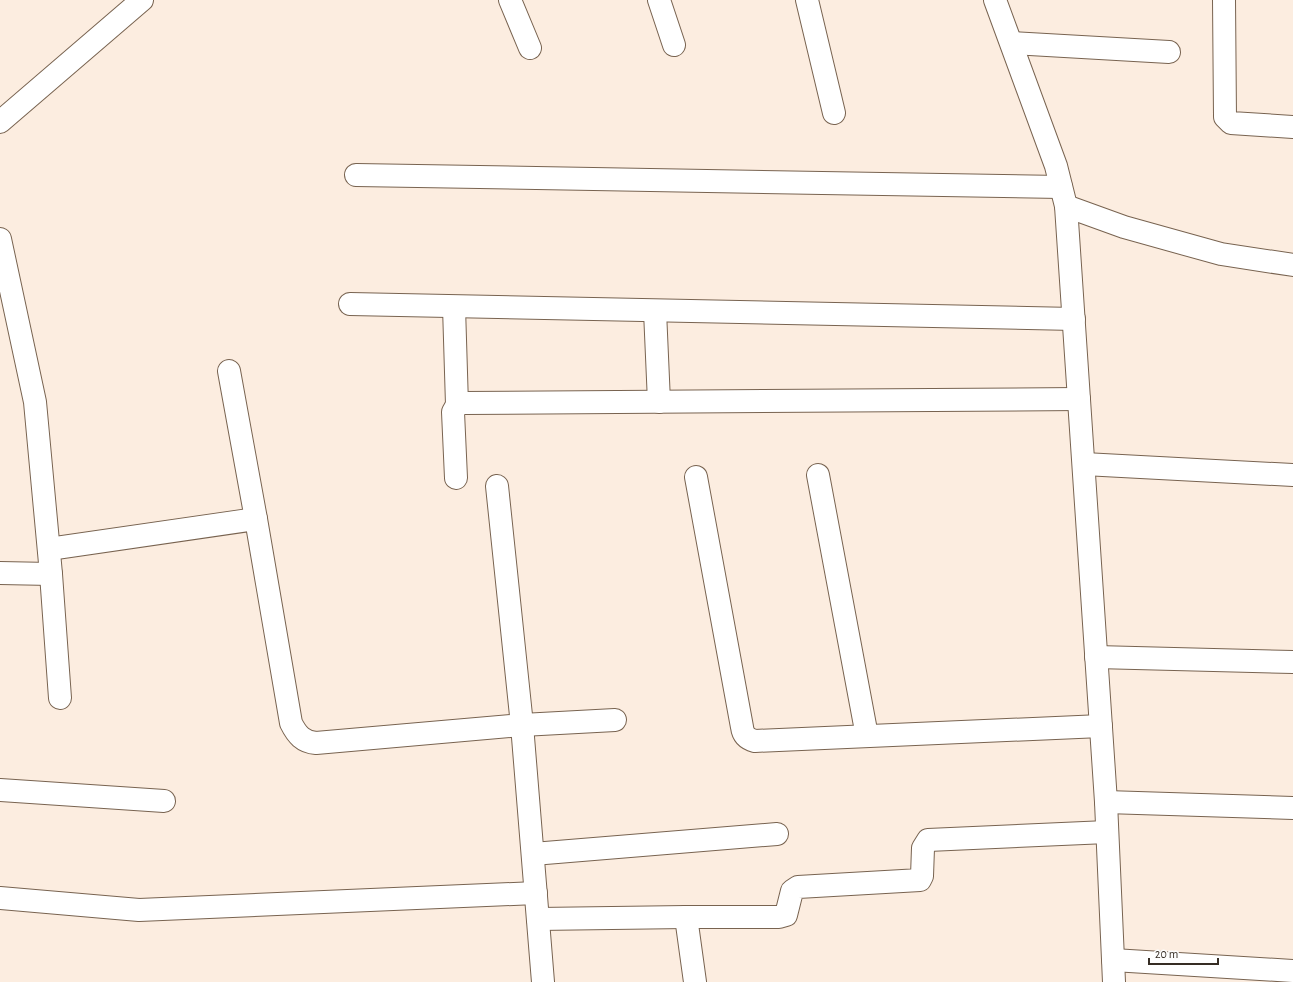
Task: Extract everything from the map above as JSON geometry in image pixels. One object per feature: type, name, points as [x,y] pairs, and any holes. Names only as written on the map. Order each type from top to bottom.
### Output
[{"type":"street","points":[[0,122],[142,0]]},
{"type":"street","points":[[510,0],[530,48]]},
{"type":"street","points":[[659,0],[674,45]]},
{"type":"street","points":[[807,0],[834,113]]},
{"type":"street","points":[[995,0],[1056,166],[1064,197],[1080,400],[1106,802],[1114,982]]},
{"type":"street","points":[[1224,0],[1225,117],[1231,123],[1293,127]]},
{"type":"street","points":[[1012,43],[1169,52]]},
{"type":"street","points":[[356,175],[1064,197],[1124,227],[1221,254],[1293,265]]},
{"type":"street","points":[[0,238],[35,402],[49,550],[60,698]]},
{"type":"street","points":[[350,304],[1074,319]]},
{"type":"street","points":[[454,307],[457,405],[454,412],[456,478]]},
{"type":"street","points":[[655,311],[659,402]]},
{"type":"street","points":[[229,371],[291,723],[301,738],[308,742],[316,743],[522,725],[615,720]]},
{"type":"street","points":[[457,405],[463,403],[1080,400]]},
{"type":"street","points":[[1084,464],[1293,475]]},
{"type":"street","points":[[818,475],[867,736]]},
{"type":"street","points":[[696,477],[743,732],[750,740],[1100,726]]},
{"type":"street","points":[[497,486],[522,725],[543,982]]},
{"type":"street","points":[[49,550],[256,519]]},
{"type":"street","points":[[0,573],[51,574]]},
{"type":"street","points":[[1096,657],[1293,662]]},
{"type":"street","points":[[0,790],[164,802]]},
{"type":"street","points":[[1106,802],[1293,808]]},
{"type":"street","points":[[538,919],[686,916],[779,917],[786,915],[792,890],[798,887],[918,881],[922,876],[923,845],[932,839],[1107,832]]},
{"type":"street","points":[[533,854],[776,834]]},
{"type":"street","points":[[0,898],[139,910],[536,893]]},
{"type":"street","points":[[686,916],[695,982]]},
{"type":"street","points":[[1113,960],[1269,976],[1293,971]]}]
